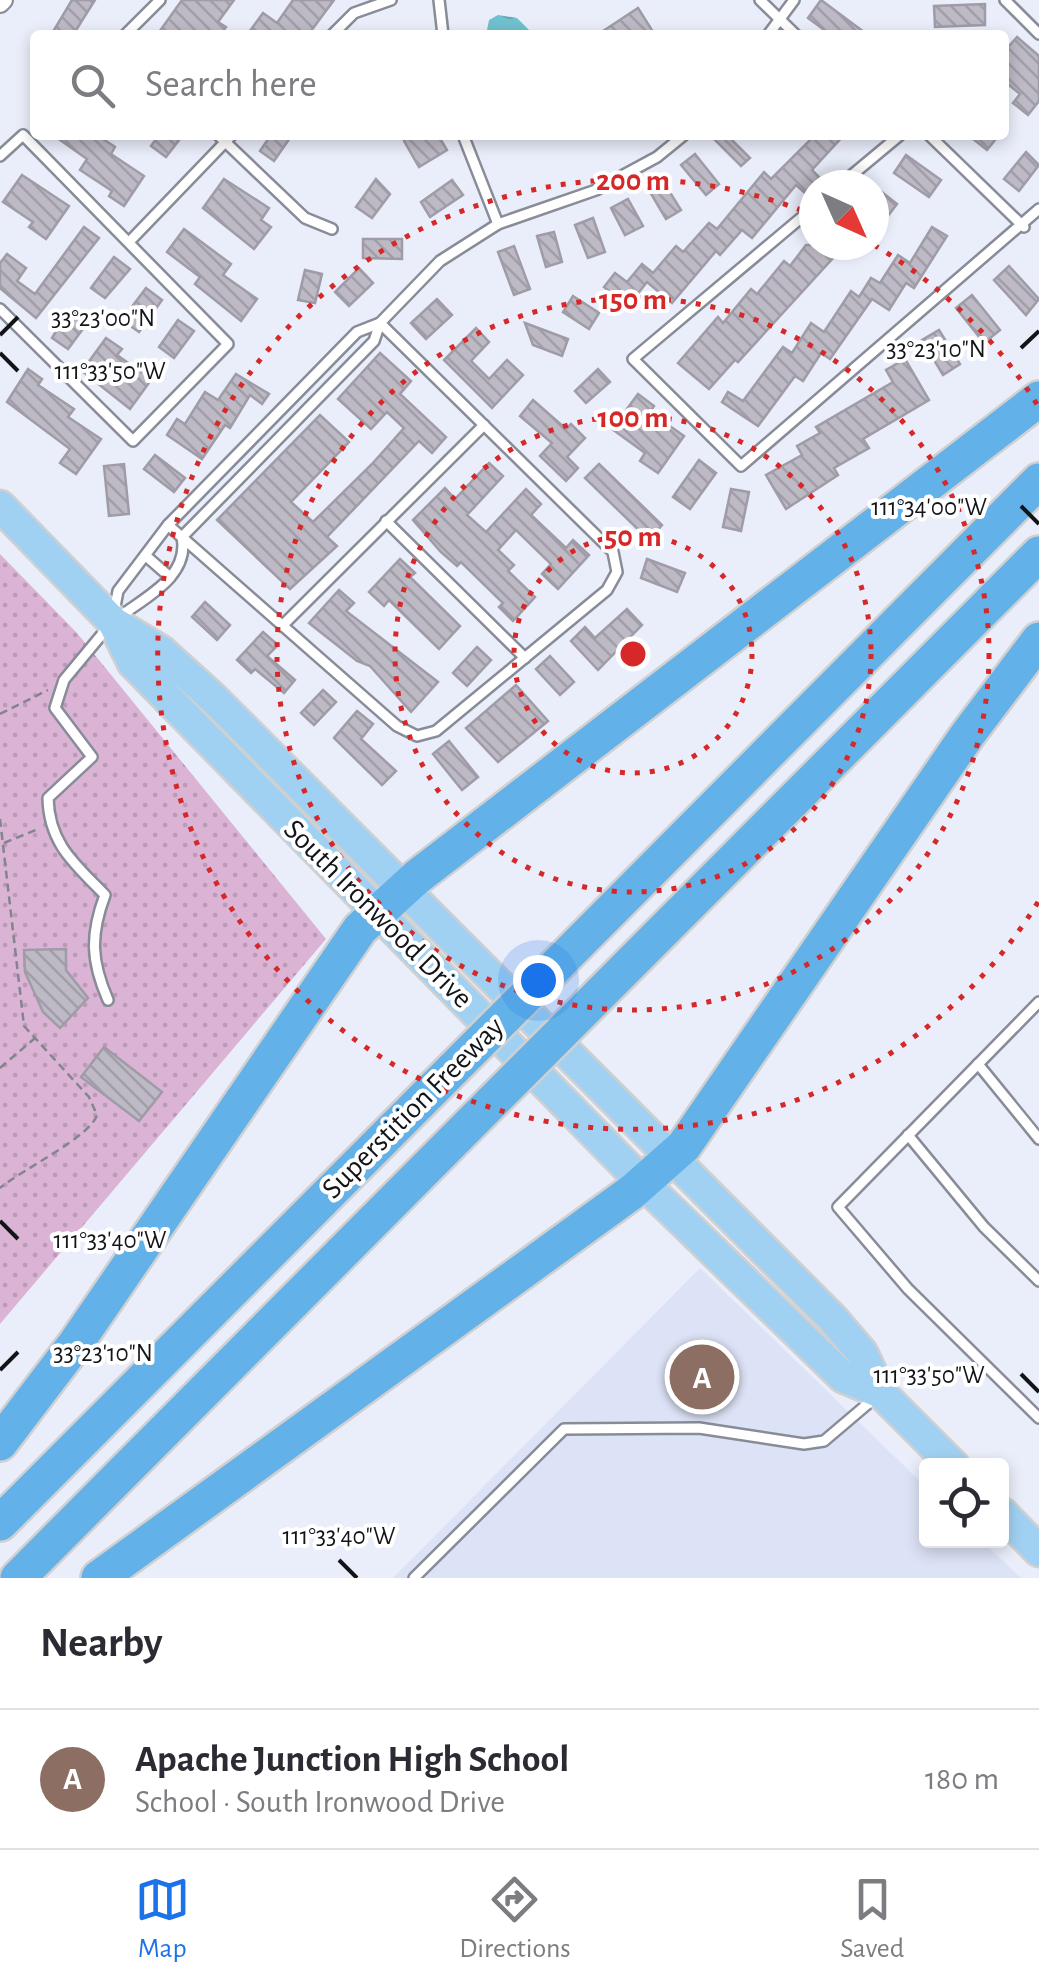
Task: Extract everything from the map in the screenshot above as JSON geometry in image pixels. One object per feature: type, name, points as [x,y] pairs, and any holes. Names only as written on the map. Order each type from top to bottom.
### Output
[{"type":"highway","points":[[0,1443],[86,1328],[360,929],[402,888],[1039,400]]},
{"type":"highway","name":"Superstition Freeway","points":[[0,1523],[1039,481]]},
{"type":"highway","name":"Superstition Freeway","points":[[18,1578],[1039,554]]},
{"type":"highway","points":[[100,1578],[672,1157],[1039,640]]},
{"type":"main road","name":"South Ironwood Drive","points":[[0,506],[112,622],[161,651],[214,699],[832,1318],[862,1353],[880,1392],[946,1458]]},
{"type":"main road","name":"South Ironwood Drive","points":[[112,622],[133,663],[643,1182],[843,1377],[880,1392]]},
{"type":"main road","points":[[1009,1521],[1039,1551]]},
{"type":"lane","points":[[131,30],[160,0]]},
{"type":"lane","points":[[337,30],[354,13],[391,0]]},
{"type":"lane","points":[[439,0],[442,30]]},
{"type":"lane","points":[[760,0],[789,30]]},
{"type":"lane","points":[[772,30],[794,0]]},
{"type":"lane","points":[[1004,0],[1039,34]]},
{"type":"lane","points":[[0,156],[23,136],[228,344],[133,441],[0,309]]},
{"type":"lane","points":[[130,242],[222,140]]},
{"type":"lane","points":[[228,140],[305,218],[332,229]]},
{"type":"lane","points":[[465,140],[498,224]]},
{"type":"lane","points":[[112,622],[118,591],[168,525],[357,332],[380,323],[440,261],[498,224],[596,190],[657,157],[678,140]]},
{"type":"lane","points":[[858,170],[894,140]]},
{"type":"lane","points":[[934,140],[1024,227]]},
{"type":"lane","points":[[799,220],[633,359],[741,466],[1024,227],[1039,209]]},
{"type":"lane","points":[[168,525],[397,726],[417,736],[436,731],[607,590],[617,572],[613,552],[380,323]]},
{"type":"lane","points":[[108,1000],[94,969],[92,930],[105,895],[61,850],[48,825],[48,798],[92,757],[55,708],[64,680],[112,622],[170,577],[183,557],[182,537],[374,341],[380,323]]},
{"type":"lane","points":[[282,626],[484,424]]},
{"type":"lane","points":[[386,521],[525,658]]},
{"type":"lane","points":[[146,556],[170,577]]},
{"type":"lane","points":[[1039,1002],[838,1206],[908,1288],[1039,1418]]},
{"type":"lane","points":[[978,1064],[1039,1139]]},
{"type":"lane","points":[[908,1135],[984,1227],[1039,1281]]},
{"type":"lane","points":[[414,1578],[564,1429],[698,1428],[804,1444],[824,1442],[880,1392]]},
{"type":"path","points":[[0,714],[64,680]]},
{"type":"path","points":[[0,818],[24,1026],[89,1096],[97,1115],[84,1135],[29,1164],[0,1188]]},
{"type":"path","points":[[3,843],[48,825]]},
{"type":"path","points":[[0,1068],[36,1038]]},
{"type":"shaded area","points":[[0,554],[77,633],[326,939],[0,1324]]},
{"type":"shaded area","points":[[700,1268],[919,1480],[919,1548],[989,1548],[1021,1578],[393,1578]]},
{"type":"water","points":[[498,15],[517,18],[529,30],[487,30],[489,20]]},
{"type":"building","points":[[72,0],[95,0],[76,30],[54,30]]},
{"type":"building","points":[[182,0],[234,0],[218,22],[226,27],[224,30],[161,30]]},
{"type":"building","points":[[293,0],[334,0],[312,30],[251,30],[263,13],[277,23]]},
{"type":"building","points":[[821,0],[861,30],[824,30],[808,18]]},
{"type":"building","points":[[985,4],[985,25],[935,27],[934,6]]},
{"type":"building","points":[[638,8],[652,30],[605,30]]},
{"type":"building","points":[[1017,37],[1039,56],[1039,101],[1028,115],[1013,103],[1020,94],[1009,85],[1009,46]]},
{"type":"building","points":[[60,140],[104,140],[115,147],[111,154],[144,176],[124,206],[109,196],[112,191],[80,170],[87,159]]},
{"type":"building","points":[[155,140],[179,140],[166,157],[151,146]]},
{"type":"building","points":[[268,140],[289,140],[274,161],[260,151]]},
{"type":"building","points":[[441,140],[447,150],[419,167],[404,141]]},
{"type":"building","points":[[715,140],[732,140],[750,158],[741,166]]},
{"type":"building","points":[[810,140],[839,140],[812,170],[799,170],[799,188],[796,185],[752,238],[742,230],[720,255],[716,251],[672,303],[647,282],[628,306],[604,287],[615,273],[627,282],[642,264],[653,273],[676,246],[683,252],[709,223],[717,229],[764,172],[771,179]]},
{"type":"building","points":[[974,140],[995,140],[987,150]]},
{"type":"building","points":[[1026,152],[1039,165],[1019,191],[1004,179]]},
{"type":"building","points":[[695,154],[719,184],[706,195],[681,165]]},
{"type":"building","points":[[906,155],[941,180],[929,197],[894,173]]},
{"type":"building","points":[[22,175],[69,206],[46,239],[29,227],[33,222],[3,202]]},
{"type":"building","points":[[661,178],[681,210],[666,219],[647,187]]},
{"type":"building","points":[[224,179],[269,208],[261,220],[271,227],[254,249],[203,208]]},
{"type":"building","points":[[376,179],[390,194],[372,218],[356,207]]},
{"type":"building","points":[[452,180],[463,195],[430,217],[421,202]]},
{"type":"building","points":[[889,198],[897,204],[889,214]]},
{"type":"building","points":[[628,199],[643,226],[625,235],[611,208]]},
{"type":"building","points":[[593,218],[605,252],[588,258],[575,225]]},
{"type":"building","points":[[84,227],[99,238],[36,318],[0,288],[0,263],[7,254],[26,268],[17,281],[35,294]]},
{"type":"building","points":[[932,227],[947,236],[914,288],[906,283],[889,310],[872,299],[830,359],[821,353],[803,381],[795,376],[758,426],[722,402],[728,392],[743,401],[783,347],[792,353],[811,323],[824,332],[851,291],[859,297],[871,278],[880,283],[898,255],[910,263]]},
{"type":"building","points":[[184,229],[231,264],[223,275],[257,299],[241,321],[195,284],[200,277],[167,252]]},
{"type":"building","points":[[554,232],[562,262],[546,267],[537,236]]},
{"type":"building","points":[[363,239],[402,239],[402,259],[363,258]]},
{"type":"building","points":[[514,246],[530,289],[514,295],[498,252]]},
{"type":"building","points":[[799,254],[799,260],[831,260],[709,389],[678,363],[718,317],[723,323],[751,289],[757,294],[784,261],[790,266]]},
{"type":"building","points":[[114,257],[130,269],[105,298],[91,288]]},
{"type":"building","points":[[1009,266],[1039,299],[1026,315],[994,280]]},
{"type":"building","points":[[359,268],[373,283],[349,306],[335,292]]},
{"type":"building","points":[[305,270],[322,274],[315,303],[298,300]]},
{"type":"building","points":[[146,288],[162,300],[139,332],[122,320]]},
{"type":"building","points":[[972,295],[1000,330],[984,343],[956,308]]},
{"type":"building","points":[[573,296],[599,313],[589,329],[563,312]]},
{"type":"building","points":[[437,299],[452,315],[426,339],[411,323]]},
{"type":"building","points":[[77,308],[91,318],[68,349],[52,338],[67,313],[71,316]]},
{"type":"building","points":[[178,320],[194,331],[174,358],[159,347]]},
{"type":"building","points":[[525,323],[568,339],[562,356],[533,345]]},
{"type":"building","points":[[476,328],[489,342],[471,361],[489,379],[507,360],[523,375],[492,408],[444,360]]},
{"type":"building","points":[[939,330],[960,364],[943,375],[922,340]]},
{"type":"building","points":[[106,338],[122,349],[117,355],[141,372],[145,366],[156,373],[130,409],[82,371]]},
{"type":"building","points":[[380,353],[411,381],[400,394],[446,437],[432,453],[419,441],[327,537],[337,546],[290,589],[217,520],[320,415],[349,442],[291,502],[313,522],[372,464],[404,428],[387,412],[371,429],[338,399]]},
{"type":"building","points":[[905,359],[929,400],[863,439],[869,448],[834,468],[838,475],[786,509],[766,475],[802,455],[797,446],[820,433],[816,427],[893,382],[886,370]]},
{"type":"building","points":[[28,369],[42,379],[38,385],[74,409],[68,417],[101,439],[76,474],[60,463],[70,449],[7,402]]},
{"type":"building","points":[[598,369],[610,382],[586,403],[575,391]]},
{"type":"building","points":[[236,374],[269,394],[262,404],[250,395],[230,428],[225,425],[202,459],[167,435],[177,419],[185,424],[205,392],[218,400]]},
{"type":"building","points":[[638,394],[654,406],[650,412],[684,436],[658,473],[640,461],[645,453],[612,429]]},
{"type":"building","points":[[533,400],[566,429],[571,424],[585,438],[567,457],[578,468],[566,481],[540,456],[552,443],[520,416]]},
{"type":"building","points":[[155,455],[185,478],[174,492],[144,469]]},
{"type":"building","points":[[699,460],[716,473],[690,509],[673,497]]},
{"type":"building","points":[[489,463],[503,476],[467,515],[486,532],[526,489],[541,504],[531,515],[566,548],[573,540],[589,555],[558,589],[542,574],[551,564],[516,530],[498,550],[514,565],[508,571],[535,597],[513,621],[499,607],[503,603],[461,562],[457,566],[441,552],[413,520],[445,488],[455,499]]},
{"type":"building","points":[[124,464],[129,514],[109,516],[104,466]]},
{"type":"building","points":[[599,464],[662,525],[649,540],[585,478]]},
{"type":"building","points":[[731,489],[749,492],[741,531],[723,527]]},
{"type":"building","points":[[400,559],[415,573],[410,577],[460,626],[439,649],[389,600],[384,606],[369,592]]},
{"type":"building","points":[[647,559],[685,573],[677,592],[641,578]]},
{"type":"building","points":[[339,590],[354,603],[346,611],[438,682],[411,712],[370,666],[357,661],[309,623]]},
{"type":"building","points":[[205,602],[230,625],[217,640],[192,617]]},
{"type":"building","points":[[627,609],[642,625],[598,670],[571,641],[585,627],[595,638]]},
{"type":"building","points":[[263,632],[278,645],[267,656],[295,680],[284,693],[237,660]]},
{"type":"building","points":[[477,647],[491,660],[467,686],[453,673]]},
{"type":"building","points":[[550,656],[574,682],[560,695],[536,669]]},
{"type":"building","points":[[516,685],[548,721],[498,762],[466,728]]},
{"type":"building","points":[[323,690],[336,702],[314,725],[301,713]]},
{"type":"building","points":[[357,711],[373,724],[361,739],[396,771],[382,785],[334,738]]},
{"type":"building","points":[[449,741],[478,777],[462,790],[433,754]]},
{"type":"building","points":[[66,949],[66,970],[88,998],[60,1028],[43,1012],[25,972],[24,950]]},
{"type":"building","points":[[104,1047],[162,1092],[139,1121],[81,1077]]},
{"type":"place","name":"Apache Junction High School","points":[[702,1377]]}]
